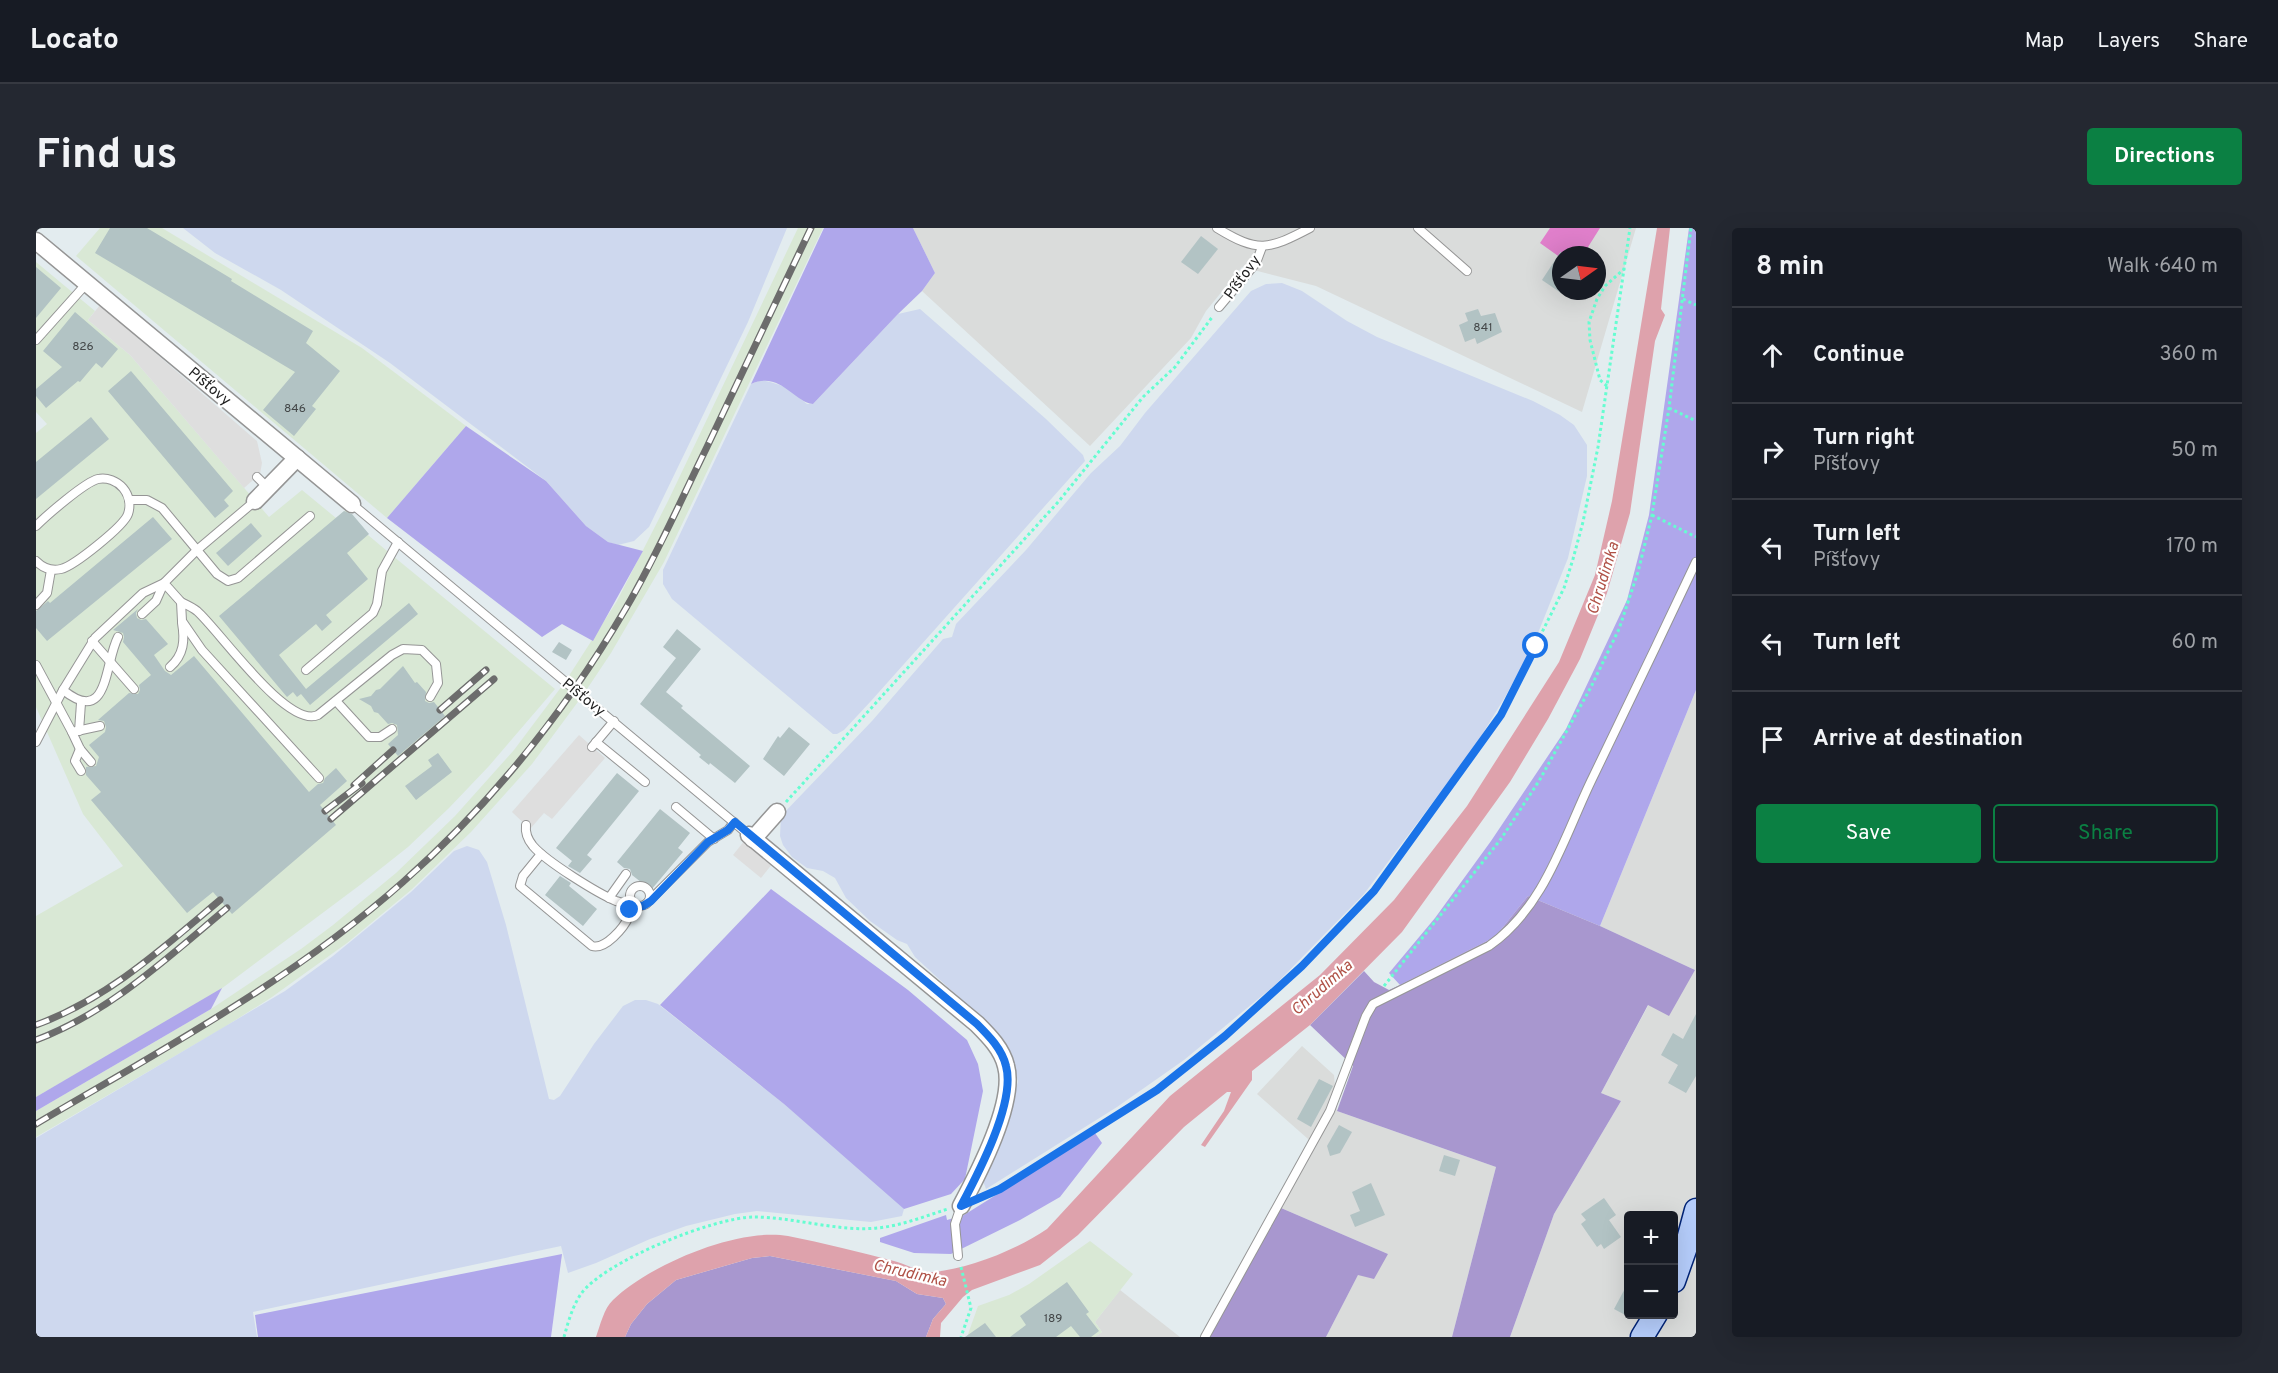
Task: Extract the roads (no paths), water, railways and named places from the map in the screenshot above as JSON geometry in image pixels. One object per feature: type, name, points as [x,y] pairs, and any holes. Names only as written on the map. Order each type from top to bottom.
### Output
[{"type":"street","name":"Píšťovy","points":[[36,241],[352,504]]},
{"type":"street","points":[[255,501],[297,458]]},
{"type":"street","points":[[751,837],[777,812]]},
{"type":"street","name":"Píšťovy","points":[[751,837],[977,1024],[994,1041],[1003,1056],[1008,1076],[1008,1091],[987,1151],[961,1206]]},
{"type":"street","points":[[1678,1270],[1696,1210]]},
{"type":"lane","name":"Píšťovy","points":[[1217,228],[1246,244],[1263,247],[1280,243],[1310,228]]},
{"type":"lane","points":[[1418,228],[1467,271]]},
{"type":"lane","name":"Píšťovy","points":[[1219,307],[1256,262],[1263,247]]},
{"type":"lane","points":[[36,340],[87,283]]},
{"type":"lane","points":[[141,328],[149,347]]},
{"type":"lane","points":[[257,477],[269,489]]},
{"type":"lane","points":[[36,526],[87,485],[98,479],[110,479],[120,485],[129,500],[129,512],[123,522],[70,565],[51,570],[36,561]]},
{"type":"lane","points":[[129,500],[147,500],[157,505],[220,577],[228,581],[235,580],[310,516]]},
{"type":"lane","points":[[36,742],[92,641],[143,593],[164,583],[197,550],[255,501]]},
{"type":"lane","name":"Píšťovy","points":[[352,504],[751,837]]},
{"type":"lane","points":[[306,669],[373,613],[377,604],[382,571],[398,543]]},
{"type":"lane","points":[[1205,1337],[1330,1111],[1366,1016],[1373,1004],[1489,946],[1507,933],[1526,912],[1549,874],[1582,799],[1644,676],[1696,562]]},
{"type":"lane","points":[[36,605],[47,593],[51,570]]},
{"type":"lane","points":[[164,583],[181,602],[196,610],[234,654],[277,697],[296,711],[313,717],[392,655],[410,648],[428,654],[436,664],[438,683],[430,697]]},
{"type":"lane","points":[[142,614],[156,601],[164,583]]},
{"type":"lane","points":[[170,667],[182,651],[184,636],[181,602]]},
{"type":"lane","points":[[182,621],[202,650],[319,778]]},
{"type":"lane","points":[[63,690],[81,703],[91,702],[99,695],[118,637]]},
{"type":"lane","points":[[92,641],[134,688]]},
{"type":"lane","points":[[36,665],[76,732],[80,749],[91,762]]},
{"type":"lane","points":[[336,701],[369,737],[380,737],[392,729]]},
{"type":"lane","points":[[76,732],[81,703]]},
{"type":"lane","points":[[614,721],[594,745],[645,782]]},
{"type":"lane","points":[[76,732],[100,726]]},
{"type":"lane","points":[[80,749],[75,761],[81,771]]},
{"type":"lane","points":[[676,807],[714,839]]},
{"type":"lane","points":[[541,854],[523,876],[520,886],[592,946],[599,948],[610,940],[637,903],[735,822]]},
{"type":"lane","points":[[526,825],[529,840],[552,863],[609,898],[637,903]]},
{"type":"lane","points":[[609,898],[626,874]]},
{"type":"lane","points":[[958,1256],[956,1224],[961,1206]]},
{"type":"water","name":"Chrudimka","points":[[1657,228],[1670,228],[1661,309],[1665,315],[1655,341],[1630,513],[1607,593],[1580,659],[1548,719],[1510,782],[1402,932],[1310,1025],[1252,1071],[1252,1080],[1205,1147],[1201,1145],[1224,1111],[1231,1092],[1227,1092],[1184,1127],[1078,1235],[1040,1265],[972,1290],[963,1297],[941,1323],[940,1337],[926,1337],[933,1319],[946,1304],[943,1298],[917,1294],[896,1281],[770,1256],[752,1258],[676,1280],[647,1304],[631,1324],[625,1337],[596,1337],[607,1308],[613,1300],[648,1274],[695,1251],[745,1237],[788,1236],[894,1261],[928,1272],[962,1267],[1022,1244],[1047,1229],[1170,1096],[1320,975],[1394,900],[1467,806],[1559,662],[1595,575],[1612,501]]},
{"type":"railway","points":[[36,1124],[226,1012],[317,951],[403,882],[497,788],[553,719],[603,646],[637,589],[811,228]]},
{"type":"railway","points":[[440,710],[486,670]]},
{"type":"railway","points":[[331,819],[494,679]]},
{"type":"railway","points":[[354,785],[393,750]]},
{"type":"railway","points":[[325,811],[362,783]]},
{"type":"railway","points":[[36,1025],[62,1014],[110,987],[155,954],[220,900]]},
{"type":"railway","points":[[36,1040],[89,1015],[113,999],[160,964],[227,908]]}]
